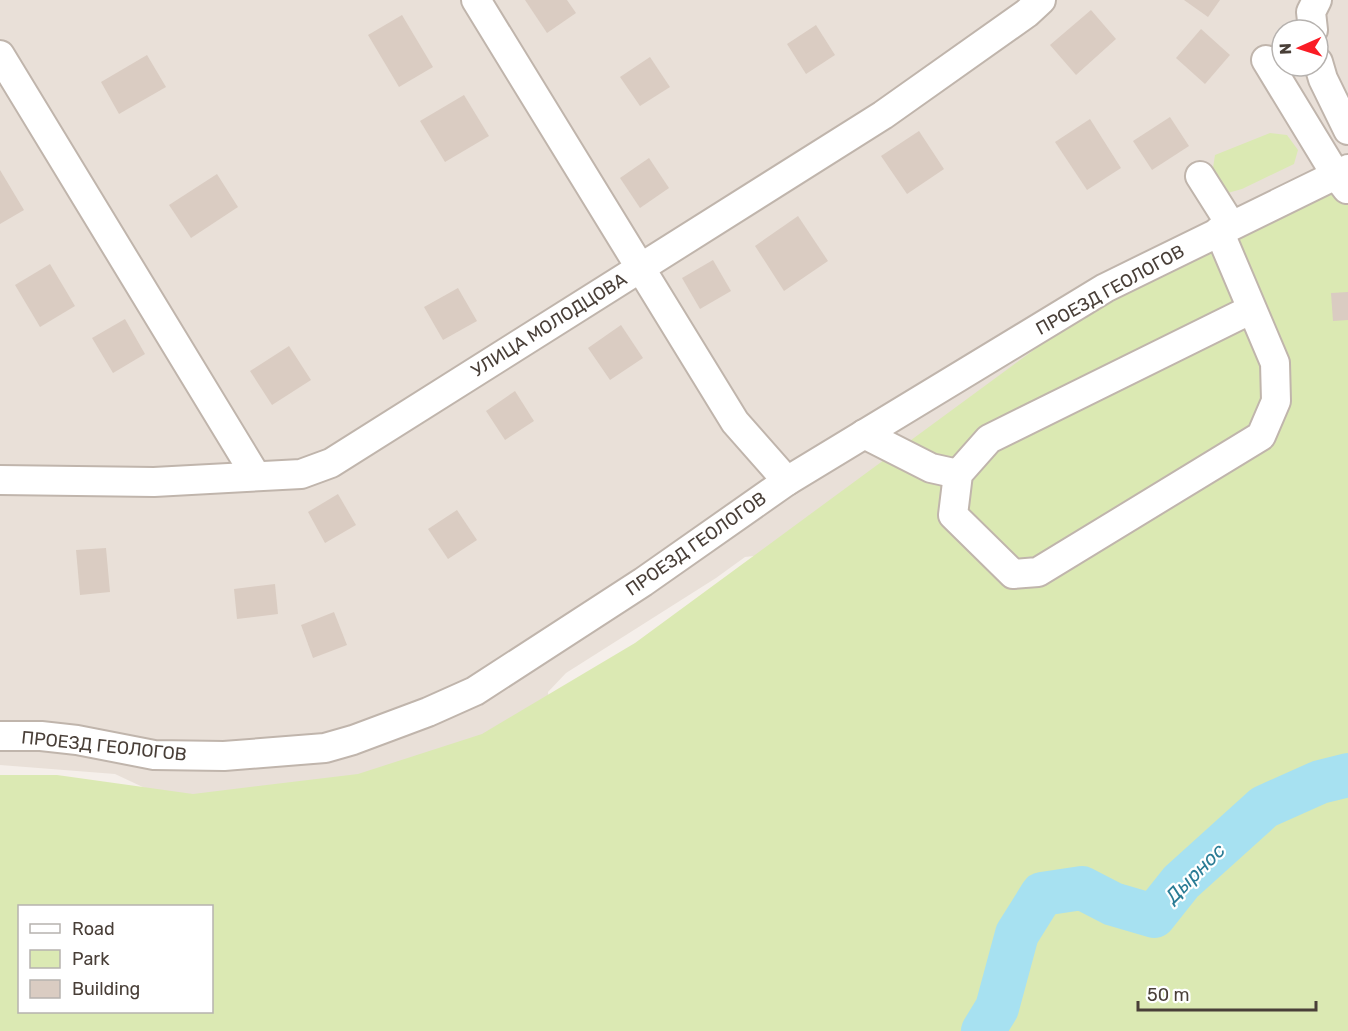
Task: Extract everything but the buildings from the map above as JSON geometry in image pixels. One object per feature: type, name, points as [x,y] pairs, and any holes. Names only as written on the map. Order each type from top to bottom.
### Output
[{"type":"street","points":[[476,0],[735,422],[787,481]]},
{"type":"street","name":"УЛИЦА МОЛОДЦОВА","points":[[0,480],[154,482],[301,474],[331,463],[883,115],[1027,14],[1041,0]]},
{"type":"street","points":[[1312,18],[1311,12],[1317,0]]},
{"type":"street","points":[[0,55],[256,476]]},
{"type":"street","points":[[1266,60],[1344,178]]},
{"type":"street","points":[[1322,78],[1348,130]]},
{"type":"street","points":[[1200,176],[1225,228],[1252,309],[1275,363],[1276,401],[1261,436],[1038,572],[1013,574],[953,515],[958,474],[989,439],[1252,309]]},
{"type":"street","name":"ПРОЕЗД ГЕОЛОГОВ","points":[[0,736],[41,736],[77,740],[154,755],[224,756],[325,748],[428,712],[475,691],[643,582],[787,481],[1105,288],[1225,228],[1344,178]]},
{"type":"street","points":[[864,434],[931,468],[958,474]]},
{"type":"shaded area","points":[[0,0],[1348,0],[1348,357],[778,553],[745,557],[716,578],[566,673],[548,692],[549,711],[399,833],[147,789],[115,774],[0,765]]},
{"type":"green space","points":[[1270,133],[1287,135],[1298,150],[1294,164],[1242,189],[1224,194],[1212,174],[1215,155]]},
{"type":"green space","points":[[1348,157],[1348,1031],[0,1031],[0,775],[57,775],[193,794],[358,774],[482,734],[635,643],[1205,224]]},
{"type":"waterway","name":"Дырнос","points":[[983,1031],[997,1008],[1017,934],[1042,894],[1082,888],[1113,904],[1154,916],[1181,882],[1264,807],[1320,782],[1348,775]]}]
